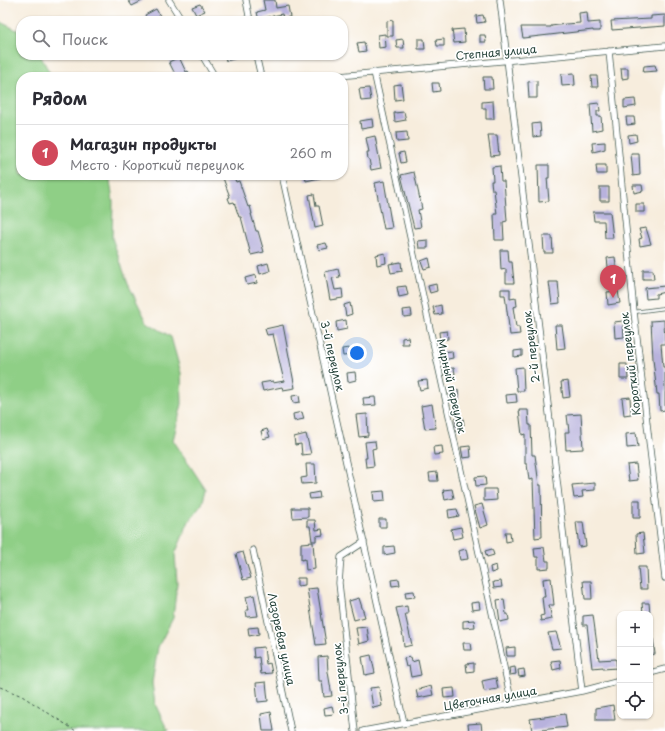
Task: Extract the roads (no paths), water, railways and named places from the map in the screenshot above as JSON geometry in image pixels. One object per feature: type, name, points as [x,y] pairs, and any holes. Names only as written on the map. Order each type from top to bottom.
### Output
[{"type":"street","points":[[169,0],[179,16]]},
{"type":"street","points":[[246,0],[249,16]]},
{"type":"street","name":"2-й переулок","points":[[500,0],[582,691]]},
{"type":"street","name":"Степная улица","points":[[348,75],[508,62],[665,46]]},
{"type":"street","name":"Короткий переулок","points":[[609,51],[634,312],[665,578]]},
{"type":"street","points":[[205,60],[212,72]]},
{"type":"street","points":[[257,60],[259,72]]},
{"type":"street","name":"Мирный переулок","points":[[374,72],[512,704]]},
{"type":"street","name":"3-й переулок","points":[[283,180],[404,723]]},
{"type":"street","name":"3-й переулок","points":[[355,731],[339,583],[341,557],[364,542]]},
{"type":"street","name":"Лазоревая улица","points":[[253,550],[291,731]]},
{"type":"street","points":[[653,672],[665,669]]},
{"type":"street","name":"Цветочная улица","points":[[363,731],[582,691],[617,682]]},
{"type":"lane","points":[[634,312],[665,308]]},
{"type":"place","name":"Магазин продукты","points":[[613,298]]}]
